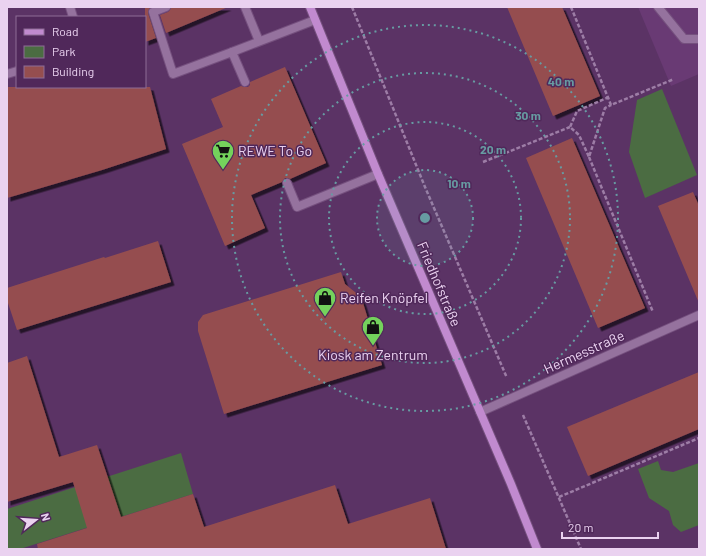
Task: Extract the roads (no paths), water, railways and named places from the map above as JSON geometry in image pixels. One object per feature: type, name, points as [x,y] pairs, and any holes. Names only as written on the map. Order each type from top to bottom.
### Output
[{"type":"main road","name":"Friedhofstraße","points":[[310,7],[378,174],[511,484],[537,549]]},
{"type":"lane","points":[[166,7],[154,12],[173,74],[315,20]]},
{"type":"lane","points":[[244,7],[259,41]]},
{"type":"lane","points":[[658,7],[684,39],[699,39]]},
{"type":"lane","points":[[232,52],[245,82]]},
{"type":"lane","points":[[287,182],[297,207],[378,174]]},
{"type":"lane","name":"Hermesstraße","points":[[480,412],[699,315]]},
{"type":"place","name":"REWE To Go","points":[[223,170]]},
{"type":"place","name":"Reifen Knöpfel","points":[[325,318]]},
{"type":"place","name":"Kiosk am Zentrum","points":[[373,346]]}]
